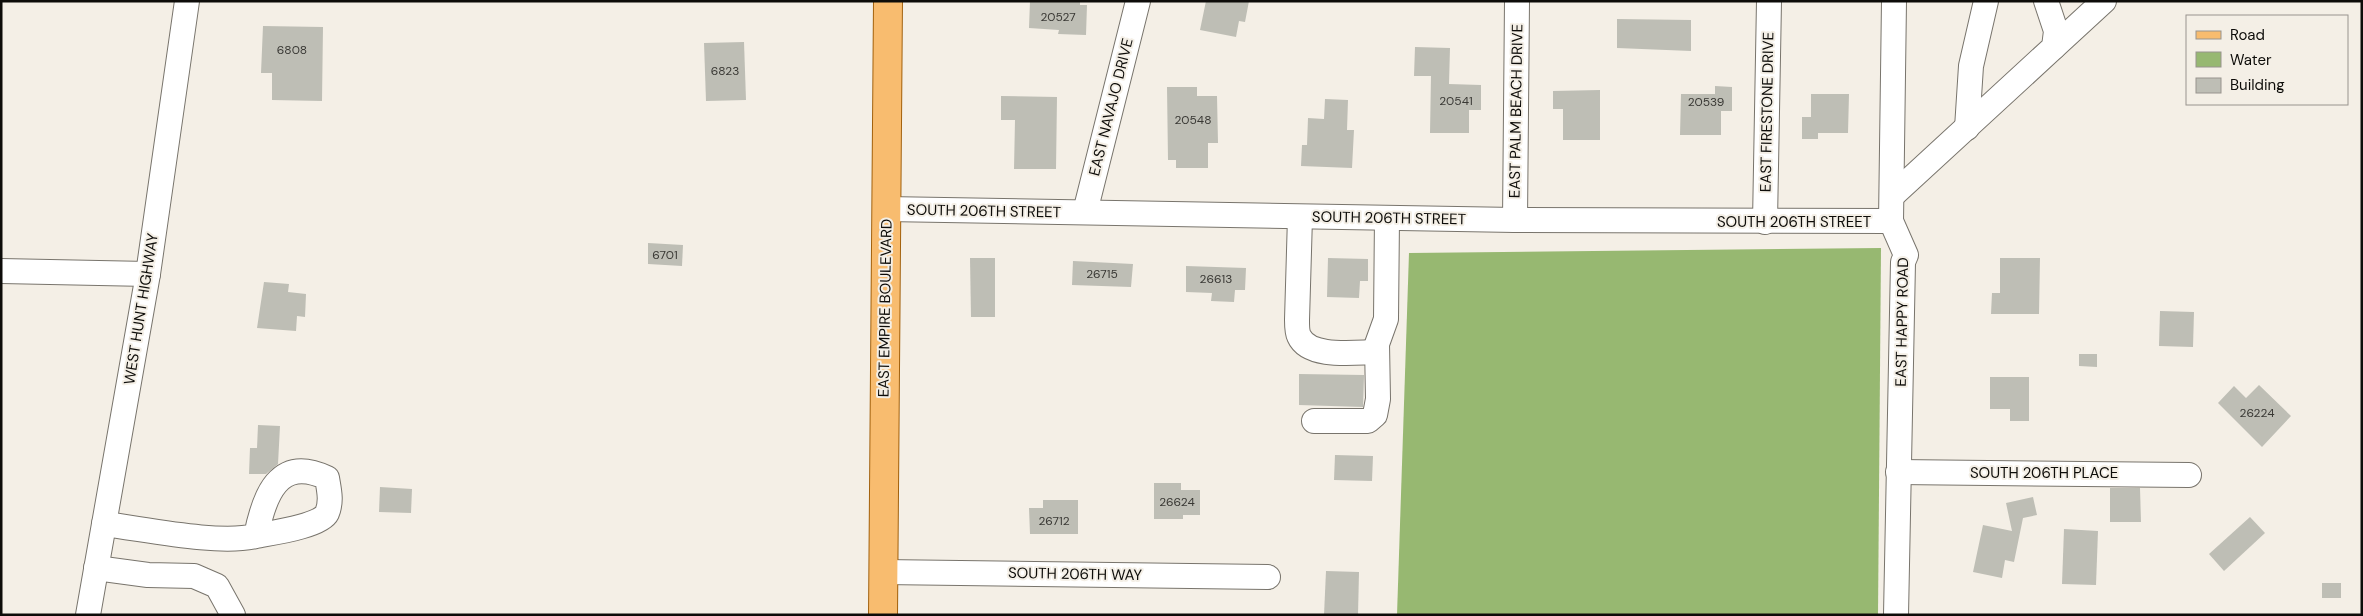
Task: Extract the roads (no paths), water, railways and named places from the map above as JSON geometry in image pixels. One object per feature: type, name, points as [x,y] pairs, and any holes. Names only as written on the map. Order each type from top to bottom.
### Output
[{"type":"main road","name":"EAST EMPIRE BOULEVARD","points":[[883,615],[888,1]]},
{"type":"street","name":"WEST HUNT HIGHWAY","points":[[88,615],[148,274],[188,1]]},
{"type":"street","name":"EAST NAVAJO DRIVE","points":[[1085,212],[1138,1]]},
{"type":"street","name":"EAST PALM BEACH DRIVE","points":[[1515,220],[1517,1]]},
{"type":"street","name":"EAST FIRESTONE DRIVE","points":[[1765,222],[1769,1]]},
{"type":"street","name":"EAST HAPPY ROAD","points":[[1894,1],[1891,222],[1906,256],[1903,262],[1896,615]]},
{"type":"street","points":[[1967,128],[1971,66],[1986,1]]},
{"type":"street","points":[[2046,1],[2056,31],[2054,47]]},
{"type":"street","points":[[1892,196],[2104,1]]},
{"type":"street","name":"SOUTH 206TH STREET","points":[[886,209],[1515,220],[1891,222]]},
{"type":"street","points":[[1300,216],[1297,320],[1299,336],[1307,346],[1319,352],[1377,352]]},
{"type":"street","points":[[1314,421],[1368,421],[1375,415],[1378,399],[1377,352],[1379,336],[1386,319],[1387,218]]},
{"type":"street","points":[[1,271],[148,274]]},
{"type":"street","name":"SOUTH 206TH PLACE","points":[[1898,472],[2189,474]]},
{"type":"street","points":[[104,524],[212,538],[247,538],[256,536]]},
{"type":"street","points":[[96,568],[148,575],[194,576],[217,586],[233,615]]},
{"type":"street","name":"SOUTH 206TH WAY","points":[[883,572],[1268,577]]},
{"type":"water","points":[[1881,248],[1878,615],[1397,615],[1409,253]]}]
